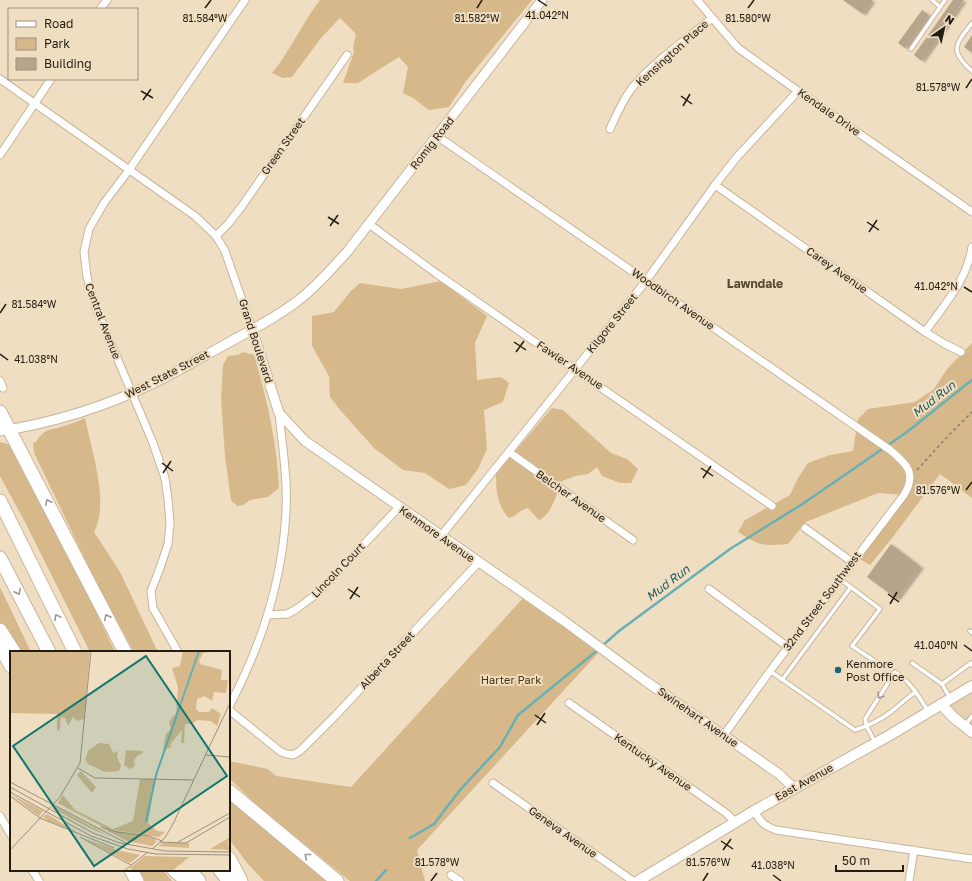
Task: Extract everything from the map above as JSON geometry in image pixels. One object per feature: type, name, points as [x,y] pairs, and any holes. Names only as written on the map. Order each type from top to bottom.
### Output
[{"type":"highway","points":[[0,412],[5,431],[124,651]]},
{"type":"highway","points":[[0,501],[75,651]]},
{"type":"highway","points":[[0,558],[48,651]]},
{"type":"highway","points":[[0,630],[13,651]]},
{"type":"highway","points":[[0,646],[10,664]]},
{"type":"highway","points":[[230,792],[337,881]]},
{"type":"highway","points":[[230,860],[241,881]]},
{"type":"highway","points":[[132,871],[137,881]]},
{"type":"highway","points":[[175,871],[187,881]]},
{"type":"highway","points":[[191,871],[199,881]]},
{"type":"highway","points":[[221,871],[230,881]]},
{"type":"main road","name":"East Avenue","points":[[638,881],[754,811],[972,686]]},
{"type":"main road","points":[[946,702],[953,717],[968,729]]},
{"type":"street","points":[[101,8],[107,0]]},
{"type":"street","name":"Central Avenue","points":[[177,651],[152,608],[151,591],[168,544],[170,523],[165,478],[153,443],[96,308],[86,277],[84,252],[87,235],[93,220],[245,0]]},
{"type":"street","name":"Romig Road","points":[[318,283],[368,224],[542,0]]},
{"type":"street","name":"Kendale Drive","points":[[697,0],[738,48],[972,212]]},
{"type":"street","name":"Kensington Place","points":[[610,129],[616,114],[632,88],[654,66],[712,18]]},
{"type":"street","name":"Green Street","points":[[216,236],[228,224],[242,206],[347,55]]},
{"type":"street","name":"Grand Boulevard","points":[[0,79],[195,216],[216,236],[229,260],[279,413],[286,479],[286,510],[280,563],[268,615],[249,665],[230,705]]},
{"type":"street","points":[[0,154],[51,80]]},
{"type":"street","name":"Kilgore Street","points":[[440,536],[646,281],[737,157],[798,91]]},
{"type":"street","name":"Woodbirch Avenue","points":[[437,136],[890,450],[906,465],[910,471],[911,477]]},
{"type":"street","name":"Carey Avenue","points":[[715,185],[925,332],[961,352]]},
{"type":"street","name":"Fawler Avenue","points":[[368,224],[437,274],[772,506]]},
{"type":"street","points":[[925,332],[964,275],[969,262],[972,247]]},
{"type":"street","name":"West State Street","points":[[5,431],[63,417],[98,406],[131,393],[173,373],[279,314],[318,283]]},
{"type":"street","name":"Kenmore Avenue","points":[[279,413],[305,441],[603,649]]},
{"type":"street","name":"Belcher Avenue","points":[[509,452],[633,540]]},
{"type":"street","name":"32nd Street Southwest","points":[[724,735],[839,578],[904,495],[911,477]]},
{"type":"street","name":"Lincoln Court","points":[[268,615],[287,614],[318,593],[399,507]]},
{"type":"street","points":[[805,528],[852,562]]},
{"type":"street","name":"Alberta Street","points":[[230,711],[281,752],[293,755],[300,751],[335,716],[478,563]]},
{"type":"street","points":[[709,589],[788,647]]},
{"type":"street","name":"Swinehart Avenue","points":[[603,649],[644,680],[779,774],[794,788]]},
{"type":"street","name":"Kentucky Avenue","points":[[569,703],[726,813],[732,820],[733,824]]},
{"type":"street","name":"Geneva Avenue","points":[[494,783],[634,881]]},
{"type":"street","points":[[754,811],[761,822],[767,827],[776,830],[972,858]]},
{"type":"street","points":[[0,816],[10,833]]},
{"type":"street","points":[[909,881],[914,850]]},
{"type":"street","points":[[33,871],[39,881]]},
{"type":"street","points":[[451,874],[460,881]]},
{"type":"lane","points":[[932,0],[940,6]]},
{"type":"lane","points":[[911,49],[945,0]]},
{"type":"lane","points":[[972,23],[957,45],[956,53],[961,61],[972,71]]},
{"type":"lane","points":[[839,578],[880,609],[852,646],[879,664]]},
{"type":"lane","points":[[782,680],[851,587]]},
{"type":"lane","points":[[912,663],[942,684],[946,702]]},
{"type":"lane","points":[[942,684],[971,663],[972,665]]},
{"type":"lane","points":[[770,671],[855,730],[867,727],[916,692]]},
{"type":"lane","points":[[875,743],[867,727],[865,719],[895,672],[902,676],[916,692],[929,712]]},
{"type":"lane","points":[[968,729],[972,716]]},
{"type":"path","points":[[911,477],[946,437],[972,412]]},
{"type":"shaded area","points":[[972,689],[972,729],[945,705]]},
{"type":"green space","points":[[320,0],[532,0],[466,81],[449,107],[429,110],[413,98],[403,93],[408,67],[399,57],[358,83],[343,83],[354,52],[353,47],[356,34],[340,18],[321,38],[292,77],[283,78],[272,73]]},
{"type":"green space","points":[[441,281],[487,316],[475,343],[477,380],[501,377],[509,383],[503,402],[484,410],[487,449],[478,469],[466,485],[449,489],[425,473],[403,470],[374,448],[330,397],[329,376],[312,346],[312,316],[334,312],[350,292],[360,283],[401,289]]},
{"type":"green space","points":[[972,343],[972,498],[940,474],[870,565],[856,557],[903,495],[878,493],[806,522],[788,544],[761,544],[738,532],[745,520],[790,495],[798,478],[808,463],[830,455],[853,451],[858,419],[868,409],[915,402],[934,389],[947,369]]},
{"type":"green space","points":[[243,352],[254,355],[263,388],[274,438],[279,488],[268,497],[250,500],[243,505],[237,506],[231,500],[225,456],[221,400],[223,365],[228,356],[238,355]]},
{"type":"green space","points":[[552,408],[563,410],[611,453],[627,459],[638,469],[631,483],[620,483],[602,476],[597,467],[588,474],[575,476],[562,481],[551,508],[544,517],[539,520],[528,508],[509,518],[500,503],[497,492],[496,474]]},
{"type":"green space","points":[[85,418],[95,460],[100,491],[98,520],[94,532],[120,572],[158,651],[133,651],[97,584],[34,453],[33,442],[35,443],[44,432]]},
{"type":"green space","points":[[0,442],[13,448],[53,522],[115,651],[90,651],[26,524],[0,476]]},
{"type":"green space","points":[[0,587],[31,651],[18,651],[0,623]]},
{"type":"green space","name":"Harter Park","points":[[524,597],[600,651],[417,850],[425,881],[350,881],[260,808],[230,779],[230,761],[268,769],[276,776],[351,787]]},
{"type":"green space","points":[[230,798],[329,881],[264,881],[248,864],[230,840]]},
{"type":"green space","points":[[135,871],[164,871],[172,881],[140,881]]},
{"type":"building","points":[[843,0],[873,0],[863,14]]},
{"type":"building","points":[[953,0],[964,0],[922,61],[914,55]]},
{"type":"building","points":[[922,10],[929,15],[905,48],[898,43]]},
{"type":"building","points":[[972,35],[972,53],[964,47]]},
{"type":"building","points":[[891,544],[921,567],[897,599],[867,577]]},
{"type":"waterway","name":"Mud Run","points":[[602,646],[619,631],[730,549],[804,503],[907,432],[972,380]]},
{"type":"waterway","name":"Mud Run","points":[[410,838],[434,824],[460,790],[500,747],[518,715],[599,649]]},
{"type":"waterway","name":"Mud Run","points":[[376,881],[386,870]]},
{"type":"place","name":"Kenmore Post Office","points":[[838,670]]},
{"type":"district","name":"Lawndale","points":[[755,284]]}]
